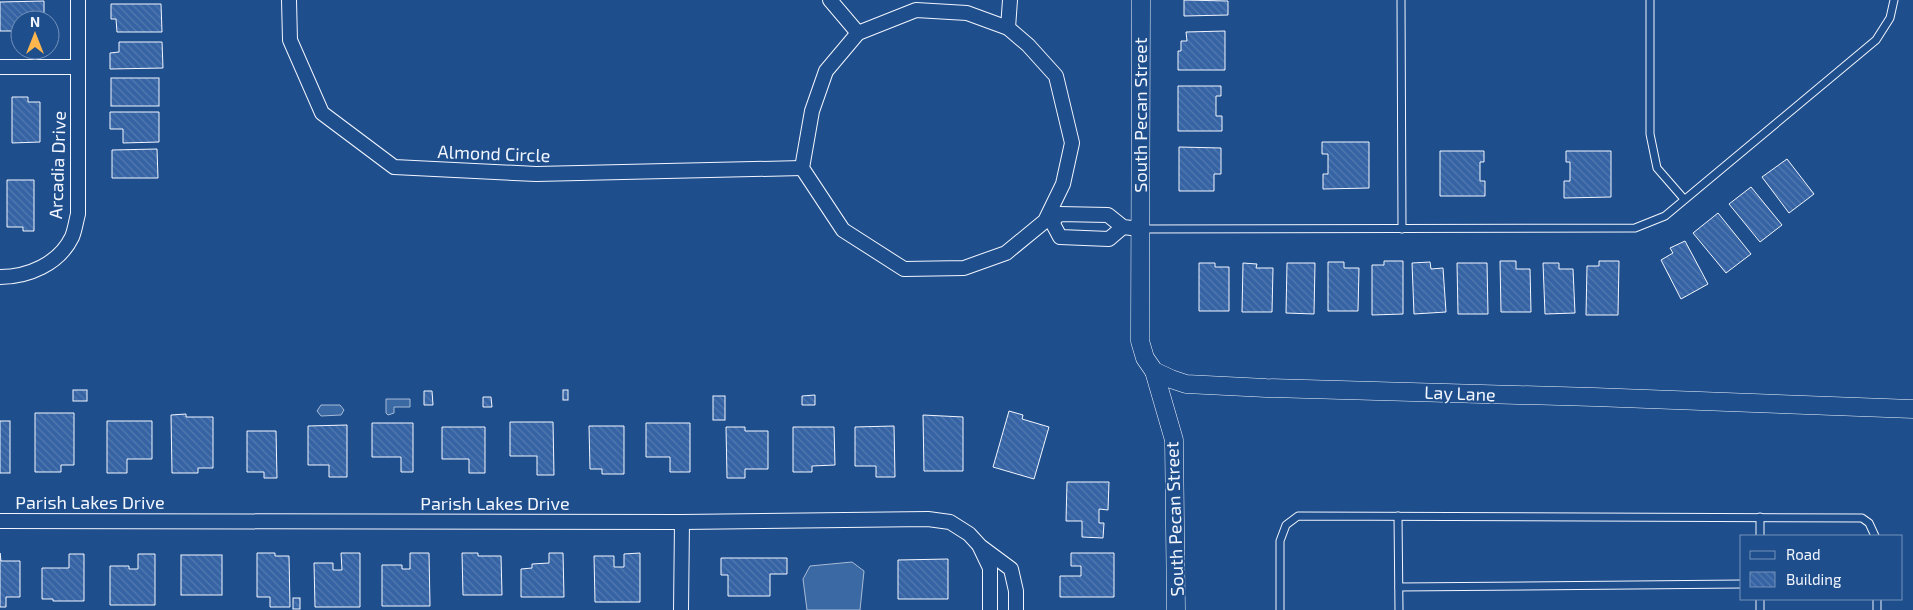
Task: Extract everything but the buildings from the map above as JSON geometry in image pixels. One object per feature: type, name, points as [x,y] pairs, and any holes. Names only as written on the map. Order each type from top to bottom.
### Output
[{"type":"street","name":"Arcadia Drive","points":[[0,277],[28,274],[46,265],[72,237],[78,214],[78,0]]},
{"type":"street","name":"Almond Circle","points":[[289,0],[290,40],[322,113],[394,167],[536,174],[802,168]]},
{"type":"street","points":[[830,0],[858,33]]},
{"type":"street","points":[[1008,28],[1010,0]]},
{"type":"street","name":"South Pecan Street","points":[[1131,228],[1141,0]]},
{"type":"street","points":[[1048,221],[1063,184],[1072,143],[1056,76],[1028,45],[1008,28],[967,13],[916,10],[858,33],[826,71],[812,111],[802,168],[843,230],[904,269],[964,268],[1006,253],[1059,214],[1108,215],[1131,228]]},
{"type":"street","points":[[0,67],[78,67]]},
{"type":"street","points":[[1048,221],[1060,237],[1109,239],[1131,228]]},
{"type":"street","points":[[1131,228],[1140,341],[1145,358],[1154,371]]},
{"type":"street","name":"South Pecan Street","points":[[1154,371],[1174,440],[1176,610]]},
{"type":"street","name":"Lay Lane","points":[[1154,371],[1171,380],[1186,384],[1913,409]]},
{"type":"street","name":"Parish Lakes Drive","points":[[0,521],[682,522],[928,519],[950,522],[969,534],[980,546],[1011,569],[1016,591],[1016,610]]},
{"type":"street","points":[[681,610],[682,522]]},
{"type":"street","name":"Parish Lakes Drive","points":[[980,546],[990,568],[990,610]]},
{"type":"lane","points":[[1401,0],[1402,229]]},
{"type":"lane","points":[[1650,0],[1650,134],[1657,168],[1684,199]]},
{"type":"lane","points":[[1131,228],[1635,228],[1665,216],[1876,40],[1890,18],[1894,0]]},
{"type":"lane","points":[[1280,610],[1280,541],[1286,525],[1298,516],[1862,518],[1869,523],[1875,535]]},
{"type":"lane","points":[[1398,516],[1399,610]]},
{"type":"lane","points":[[1760,517],[1760,535]]},
{"type":"lane","points":[[1399,588],[1740,584]]},
{"type":"water","points":[[386,399],[410,399],[410,407],[394,407],[394,413],[388,415],[386,413]]},
{"type":"water","points":[[321,405],[340,405],[344,410],[341,415],[321,416],[317,411]]},
{"type":"water","points":[[852,562],[864,571],[860,610],[807,610],[803,579],[810,566]]}]
